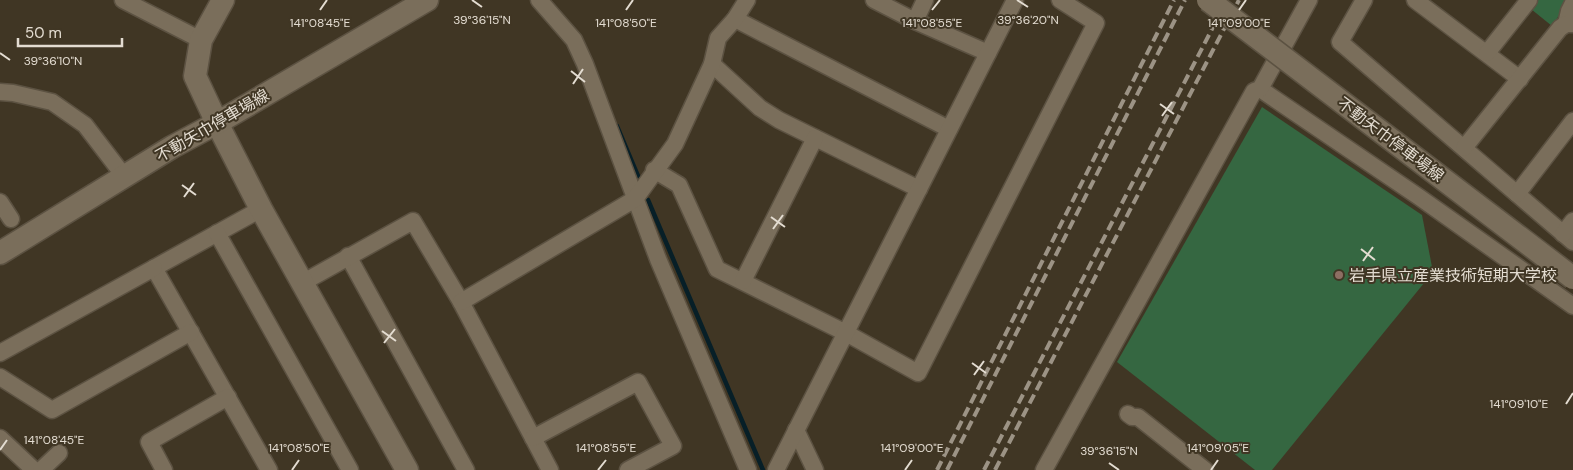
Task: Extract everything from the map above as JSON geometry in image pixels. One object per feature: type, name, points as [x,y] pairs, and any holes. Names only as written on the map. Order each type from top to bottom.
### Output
[{"type":"main road","points":[[223,0],[201,40],[195,76],[261,209],[407,470]]},
{"type":"main road","name":"不動矢巾停車場線","points":[[0,253],[172,147],[217,123],[426,0]]},
{"type":"main road","name":"不動矢巾停車場線","points":[[1208,0],[1573,278]]},
{"type":"street","points":[[123,0],[143,5],[201,40]]},
{"type":"street","points":[[539,0],[574,40],[644,186],[658,259],[748,470]]},
{"type":"street","points":[[461,302],[644,186],[674,144],[712,64],[718,38],[735,19],[747,0]]},
{"type":"street","points":[[874,0],[915,21],[988,53]]},
{"type":"street","points":[[915,21],[925,0]]},
{"type":"street","points":[[776,470],[1015,0]]},
{"type":"street","points":[[644,186],[680,186],[717,269],[846,333],[918,373],[1096,23],[1060,0]]},
{"type":"street","points":[[1044,470],[1254,91],[1260,89],[1309,0]]},
{"type":"street","points":[[1364,0],[1340,42],[1517,194],[1570,232]]},
{"type":"street","points":[[1415,0],[1520,79]]},
{"type":"street","points":[[1486,53],[1528,0]]},
{"type":"street","points":[[1464,148],[1560,28],[1569,24],[1569,10],[1573,3]]},
{"type":"street","points":[[735,19],[949,129]]},
{"type":"street","points":[[712,64],[760,108],[779,120],[919,189]]},
{"type":"street","points":[[1260,89],[1419,197],[1573,306]]},
{"type":"street","points":[[0,92],[52,102],[85,126],[124,176]]},
{"type":"street","points":[[1517,194],[1573,120]]},
{"type":"street","points":[[743,281],[815,138]]},
{"type":"street","points":[[0,202],[11,219]]},
{"type":"street","points":[[0,353],[261,209]]},
{"type":"street","points":[[302,283],[413,221],[461,302],[550,470]]},
{"type":"street","points":[[217,234],[350,470]]},
{"type":"street","points":[[348,256],[466,470]]},
{"type":"street","points":[[154,268],[269,470]]},
{"type":"street","points":[[0,377],[52,410],[191,332]]},
{"type":"street","points":[[533,438],[638,382],[673,446],[628,470]]},
{"type":"street","points":[[164,470],[149,442],[228,397]]},
{"type":"street","points":[[1128,414],[1132,417],[1138,417],[1205,470]]},
{"type":"street","points":[[796,430],[815,470]]},
{"type":"street","points":[[0,438],[34,470]]},
{"type":"street","points":[[41,470],[59,453]]},
{"type":"green space","points":[[1537,0],[1566,0],[1562,11],[1552,26],[1531,9]]},
{"type":"green space","points":[[1262,107],[1422,215],[1433,272],[1272,470],[1255,470],[1117,362]]},
{"type":"waterway","points":[[617,126],[641,183]]},
{"type":"waterway","points":[[648,200],[763,470]]},
{"type":"railway","points":[[937,470],[1174,0]]},
{"type":"railway","points":[[947,470],[1185,0]]},
{"type":"railway","points":[[984,470],[1227,0]]},
{"type":"railway","points":[[995,470],[1239,0]]},
{"type":"place","name":"岩手県立産業技術短期大学校","points":[[1339,275]]}]
